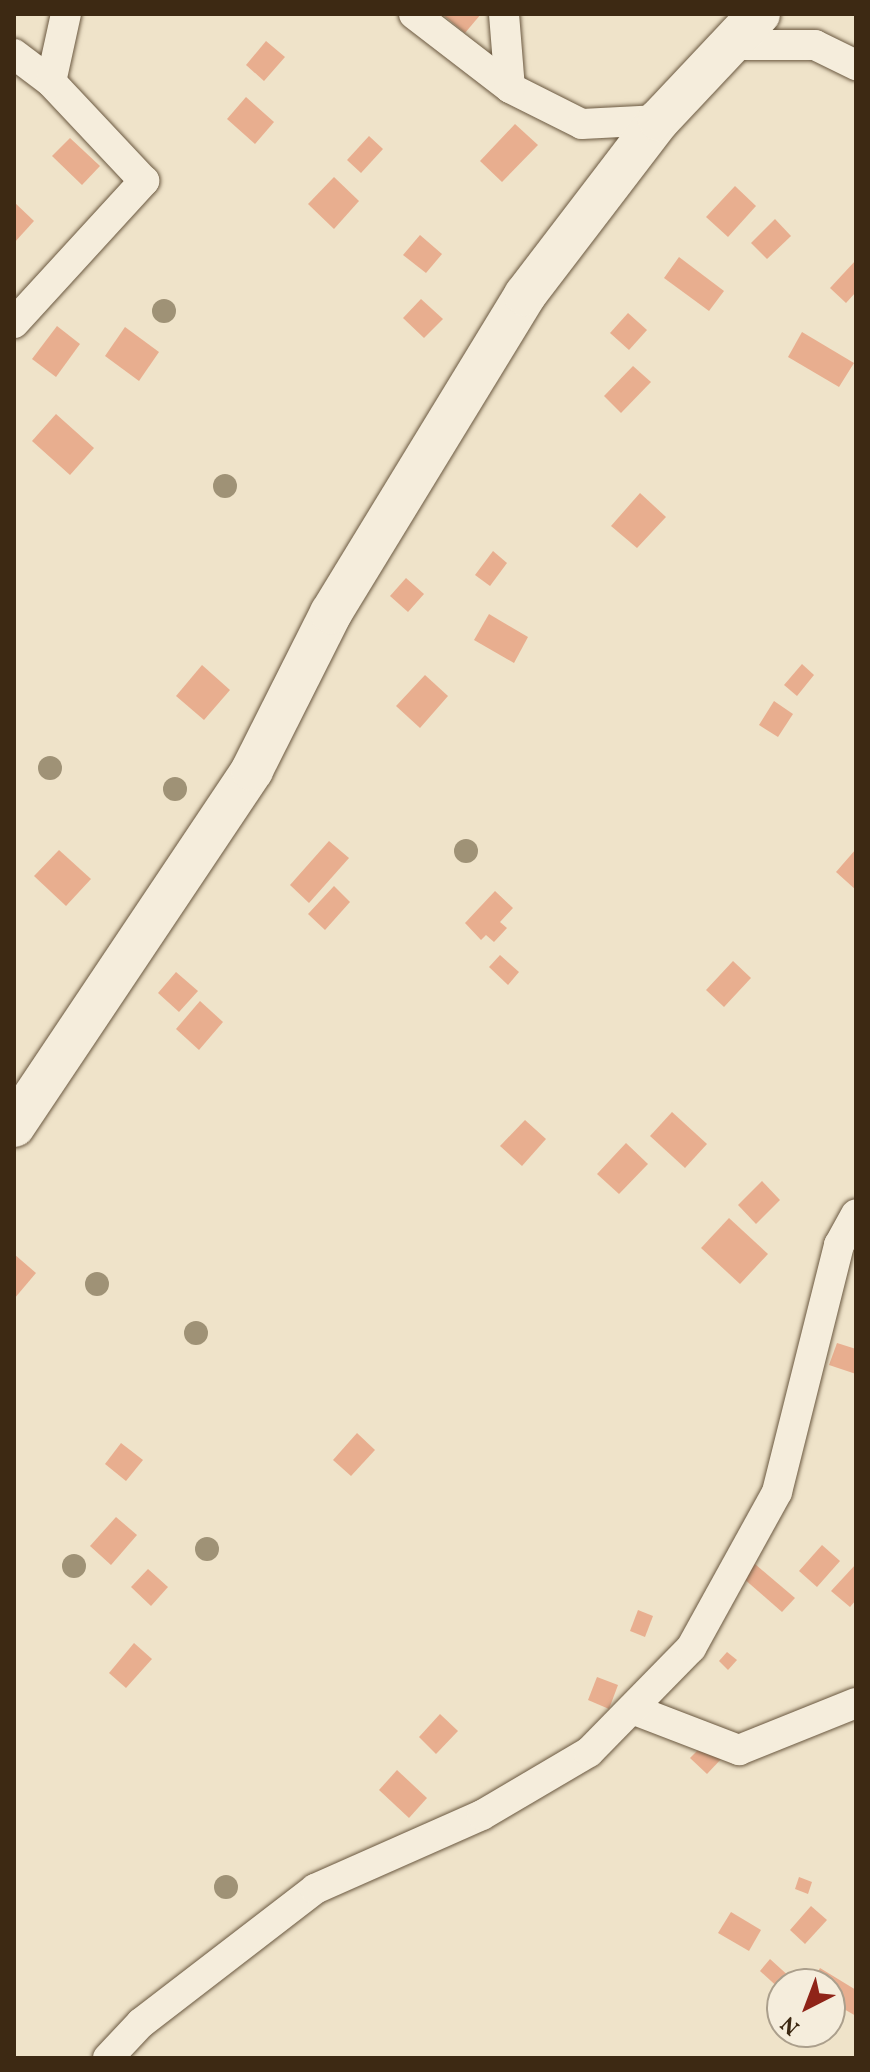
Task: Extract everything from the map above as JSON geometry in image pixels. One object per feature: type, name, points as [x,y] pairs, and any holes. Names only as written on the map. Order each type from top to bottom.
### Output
[{"type":"street","points":[[51,82],[66,14]]},
{"type":"street","points":[[414,14],[510,88],[582,124],[659,120]]},
{"type":"street","points":[[504,14],[510,88]]},
{"type":"street","points":[[14,1126],[252,770],[331,613],[525,295],[659,120],[759,14]]},
{"type":"street","points":[[729,45],[815,45],[856,65]]},
{"type":"street","points":[[14,54],[51,82],[144,181],[14,323]]},
{"type":"street","points":[[108,2058],[141,2023],[315,1889],[482,1815],[589,1752],[691,1648],[777,1492],[839,1245],[856,1214]]},
{"type":"street","points":[[632,1709],[739,1750],[856,1703]]},
{"type":"building","points":[[442,14],[481,14],[465,33]]},
{"type":"building","points":[[266,41],[285,57],[264,81],[246,65]]},
{"type":"building","points":[[246,97],[274,122],[255,144],[227,119]]},
{"type":"building","points":[[515,124],[538,145],[502,182],[480,161]]},
{"type":"building","points":[[369,136],[383,149],[361,173],[347,160]]},
{"type":"building","points":[[70,138],[100,166],[82,185],[52,156]]},
{"type":"building","points":[[334,177],[359,201],[334,229],[308,204]]},
{"type":"building","points":[[735,186],[756,206],[728,237],[706,217]]},
{"type":"building","points":[[14,202],[34,221],[14,243]]},
{"type":"building","points":[[775,219],[791,236],[767,259],[751,243]]},
{"type":"building","points":[[420,235],[442,254],[426,273],[403,255]]},
{"type":"building","points":[[679,257],[724,291],[709,311],[664,278]]},
{"type":"building","points":[[856,260],[856,292],[846,303],[830,288]]},
{"type":"building","points":[[421,299],[443,319],[424,338],[403,318]]},
{"type":"building","points":[[628,313],[647,330],[629,350],[610,333]]},
{"type":"building","points":[[57,326],[80,344],[56,377],[32,359]]},
{"type":"building","points":[[125,327],[159,352],[139,381],[105,356]]},
{"type":"building","points":[[802,332],[854,363],[839,387],[788,357]]},
{"type":"building","points":[[633,366],[651,382],[621,413],[604,396]]},
{"type":"building","points":[[56,414],[94,448],[70,475],[32,441]]},
{"type":"building","points":[[640,493],[666,517],[637,548],[611,526]]},
{"type":"building","points":[[493,551],[507,563],[490,586],[475,575]]},
{"type":"building","points":[[406,578],[424,594],[408,612],[390,596]]},
{"type":"building","points":[[489,614],[528,637],[514,663],[474,640]]},
{"type":"building","points":[[802,664],[814,675],[797,696],[784,685]]},
{"type":"building","points":[[202,665],[230,690],[204,720],[176,696]]},
{"type":"building","points":[[425,675],[448,696],[420,728],[396,706]]},
{"type":"building","points":[[774,701],[793,714],[778,737],[759,725]]},
{"type":"building","points":[[329,841],[349,858],[309,903],[290,885]]},
{"type":"building","points":[[856,849],[856,890],[836,872]]},
{"type":"building","points":[[59,850],[91,879],[66,906],[34,876]]},
{"type":"building","points":[[334,886],[350,902],[325,930],[308,914]]},
{"type":"building","points":[[495,891],[513,908],[500,922],[507,928],[494,942],[486,935],[481,940],[465,923]]},
{"type":"building","points":[[500,955],[519,972],[508,985],[489,967]]},
{"type":"building","points":[[733,961],[751,978],[724,1007],[706,990]]},
{"type":"building","points":[[176,972],[198,991],[179,1012],[158,993]]},
{"type":"building","points":[[200,1001],[223,1022],[199,1050],[176,1029]]},
{"type":"building","points":[[672,1112],[707,1144],[685,1168],[650,1136]]},
{"type":"building","points":[[525,1120],[546,1139],[522,1166],[500,1146]]},
{"type":"building","points":[[626,1143],[648,1164],[619,1194],[597,1174]]},
{"type":"building","points":[[762,1181],[780,1200],[756,1224],[738,1205]]},
{"type":"building","points":[[729,1218],[768,1254],[740,1284],[701,1248]]},
{"type":"building","points":[[14,1254],[36,1273],[14,1299]]},
{"type":"building","points":[[837,1343],[856,1349],[856,1374],[829,1365]]},
{"type":"building","points":[[357,1433],[375,1450],[351,1476],[333,1460]]},
{"type":"building","points":[[121,1443],[143,1460],[126,1481],[105,1464]]},
{"type":"building","points":[[116,1517],[137,1535],[111,1565],[90,1546]]},
{"type":"building","points":[[822,1545],[840,1561],[817,1587],[799,1571]]},
{"type":"building","points":[[755,1564],[795,1598],[782,1612],[743,1578]]},
{"type":"building","points":[[856,1564],[856,1600],[850,1607],[831,1591]]},
{"type":"building","points":[[148,1569],[168,1587],[151,1606],[131,1587]]},
{"type":"building","points":[[638,1610],[653,1616],[645,1637],[630,1631]]},
{"type":"building","points":[[134,1643],[152,1659],[126,1688],[109,1673]]},
{"type":"building","points":[[727,1652],[737,1660],[728,1670],[719,1661]]},
{"type":"building","points":[[597,1677],[618,1685],[609,1709],[588,1700]]},
{"type":"building","points":[[440,1714],[458,1731],[436,1754],[419,1737]]},
{"type":"building","points":[[706,1742],[723,1757],[707,1774],[690,1758]]},
{"type":"building","points":[[397,1770],[427,1798],[409,1818],[379,1790]]},
{"type":"building","points":[[799,1877],[812,1882],[808,1894],[795,1889]]},
{"type":"building","points":[[811,1906],[827,1920],[805,1944],[790,1930]]},
{"type":"building","points":[[731,1912],[761,1930],[749,1951],[718,1933]]},
{"type":"building","points":[[770,1959],[780,1968],[766,1968],[766,1976],[760,1971]]},
{"type":"building","points":[[846,1984],[856,1990],[856,2016],[846,2010]]}]
